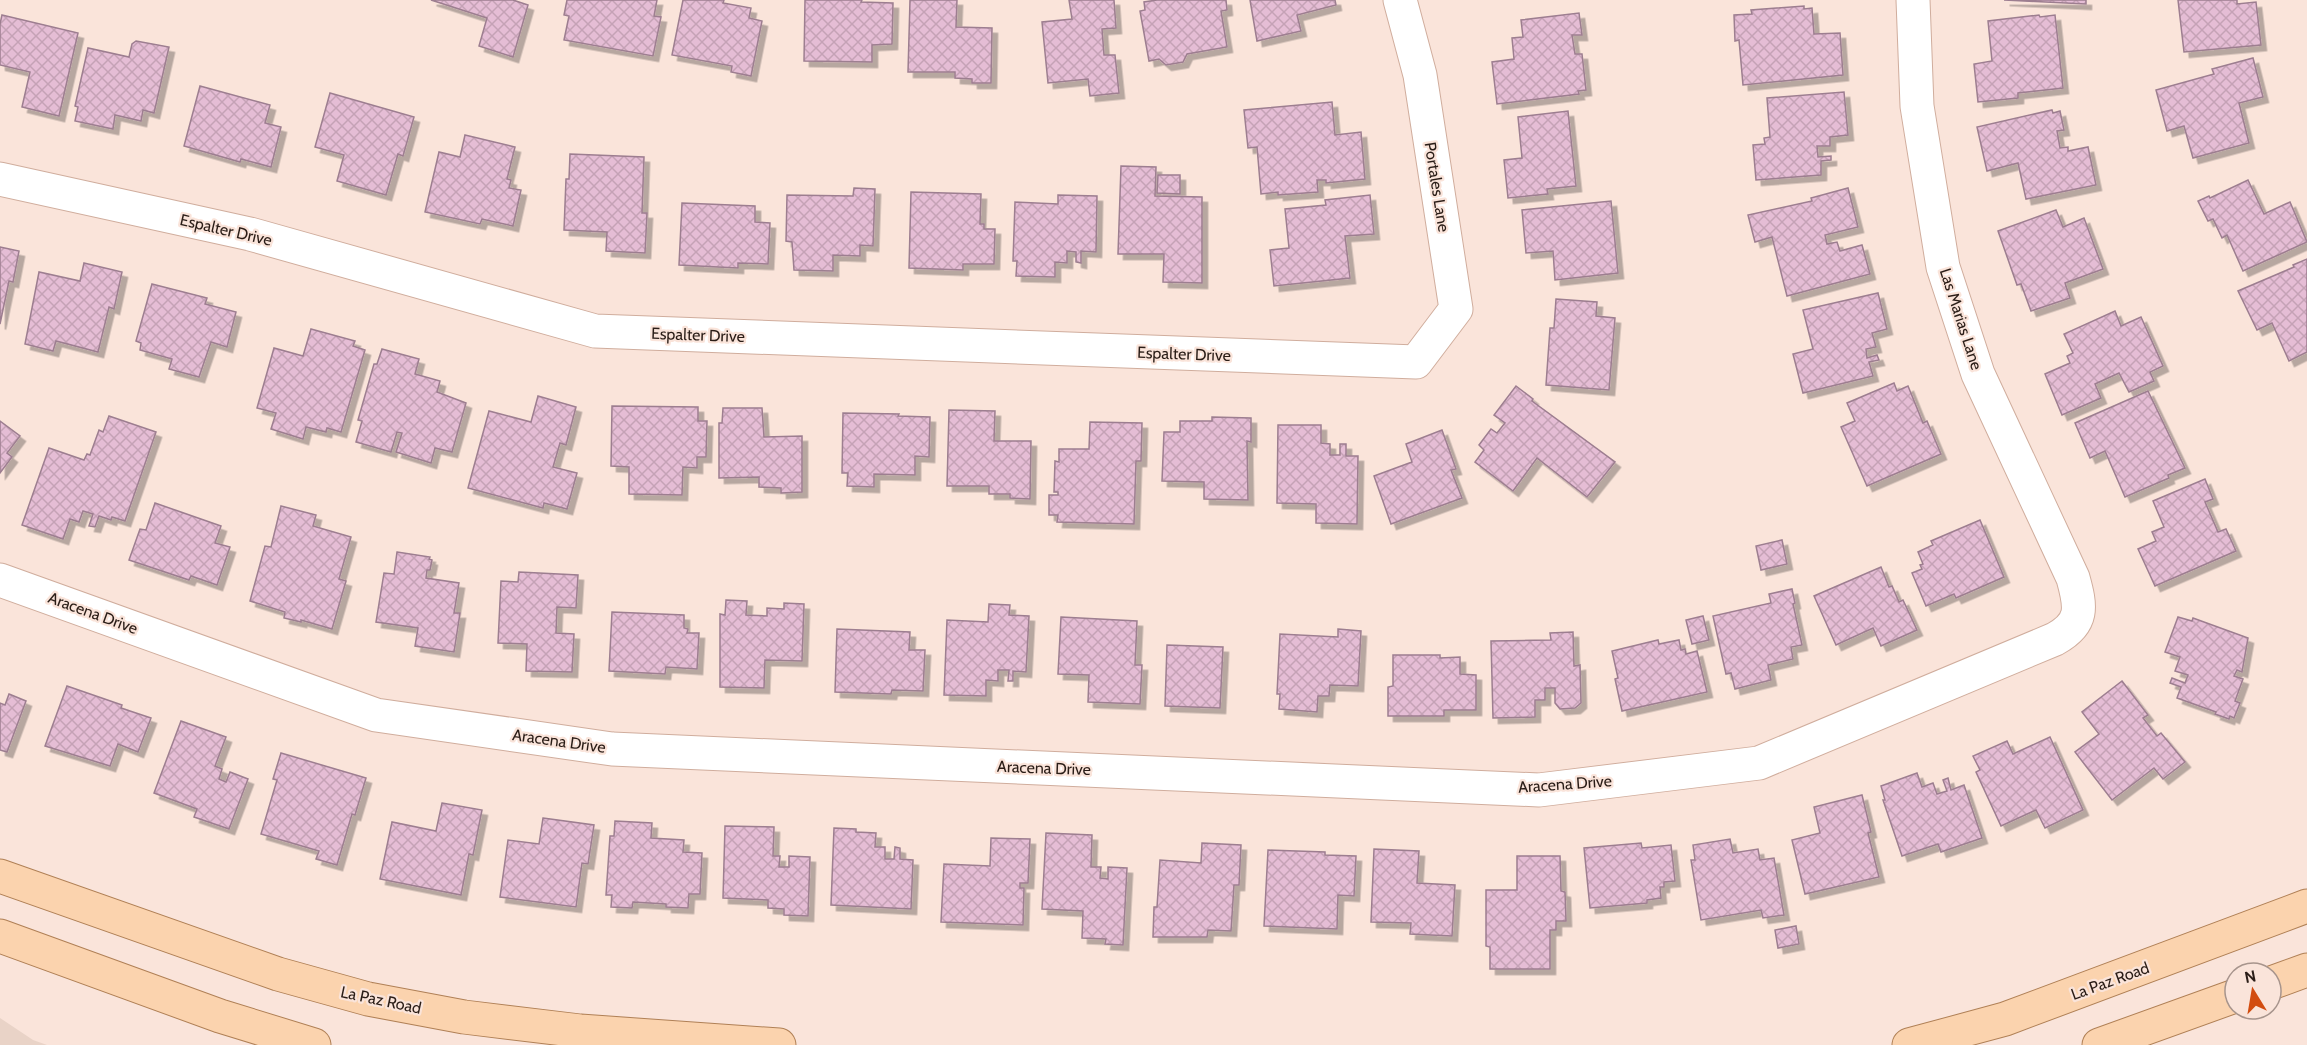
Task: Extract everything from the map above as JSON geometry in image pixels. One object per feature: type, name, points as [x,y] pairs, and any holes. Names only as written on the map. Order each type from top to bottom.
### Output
[{"type":"main road","name":"La Paz Road","points":[[0,876],[255,966],[368,999],[464,1017],[580,1031],[779,1045]]},
{"type":"main road","name":"La Paz Road","points":[[1909,1045],[2005,1019],[2307,906]]},
{"type":"main road","points":[[0,936],[220,1016],[314,1045]]},
{"type":"main road","points":[[2283,979],[2307,970]]},
{"type":"main road","points":[[2099,1045],[2223,1000]]},
{"type":"street","name":"Portales Lane","points":[[1400,0],[1420,75],[1456,309],[1416,363]]},
{"type":"street","name":"Las Marias Lane","points":[[1913,0],[1917,106],[1943,267],[1978,374],[2073,578],[2078,597],[2079,618]]},
{"type":"street","name":"Espalter Drive","points":[[0,179],[250,234],[596,331],[1416,363]]},
{"type":"street","name":"Aracena Drive","points":[[0,579],[376,715],[612,749],[1539,790],[1759,763],[2055,639],[2068,632],[2079,618]]},
{"type":"shaded area","points":[[0,1018],[33,1040],[47,1045],[0,1045]]},
{"type":"building","points":[[431,0],[513,0],[528,5],[513,57],[479,46],[487,18]]},
{"type":"building","points":[[567,0],[657,0],[654,16],[661,17],[653,56],[564,40],[569,16],[564,15]]},
{"type":"building","points":[[683,0],[724,0],[723,3],[751,8],[749,18],[762,21],[751,76],[731,72],[732,66],[672,55]]},
{"type":"building","points":[[805,0],[862,0],[861,2],[893,3],[892,44],[872,45],[872,62],[804,61]]},
{"type":"building","points":[[910,0],[957,0],[956,27],[992,28],[991,83],[972,83],[972,79],[955,78],[955,72],[908,72]]},
{"type":"building","points":[[1069,0],[1114,0],[1116,28],[1102,29],[1104,55],[1115,55],[1119,93],[1090,96],[1088,79],[1048,83],[1042,22],[1072,19]]},
{"type":"building","points":[[1226,0],[1227,10],[1221,11],[1227,47],[1187,54],[1183,62],[1166,65],[1159,59],[1149,61],[1140,11],[1145,10],[1144,2]]},
{"type":"building","points":[[1250,0],[1335,0],[1336,5],[1297,15],[1301,31],[1257,41]]},
{"type":"building","points":[[2004,0],[2086,0],[2086,4]]},
{"type":"building","points":[[2178,0],[2237,0],[2237,4],[2256,2],[2261,45],[2184,52]]},
{"type":"building","points":[[1804,6],[1804,9],[1812,8],[1814,34],[1840,33],[1843,75],[1743,85],[1739,40],[1735,41],[1734,15],[1752,14],[1751,10]]},
{"type":"building","points":[[1579,13],[1582,35],[1572,35],[1575,54],[1582,54],[1586,90],[1578,91],[1579,94],[1497,104],[1492,62],[1514,59],[1512,38],[1523,37],[1521,20]]},
{"type":"building","points":[[2,15],[78,33],[59,116],[22,107],[30,72],[0,65]]},
{"type":"building","points":[[2039,15],[2040,17],[2055,15],[2063,88],[2018,93],[2018,98],[1978,102],[1974,64],[1992,61],[1988,21]]},
{"type":"building","points":[[136,41],[169,47],[154,113],[143,110],[141,121],[115,115],[113,129],[75,121],[78,107],[75,106],[88,48],[129,57],[132,44]]},
{"type":"building","points":[[2253,58],[2263,97],[2239,103],[2249,143],[2193,158],[2184,126],[2167,131],[2156,90],[2214,74],[2212,69]]},
{"type":"building","points":[[200,86],[270,105],[265,123],[281,127],[271,167],[241,159],[240,162],[184,146]]},
{"type":"building","points":[[1844,92],[1848,135],[1830,137],[1830,146],[1817,146],[1818,157],[1831,156],[1831,160],[1821,161],[1821,175],[1756,180],[1753,145],[1765,144],[1764,138],[1770,137],[1767,98]]},
{"type":"building","points":[[330,93],[414,117],[403,156],[398,154],[386,195],[337,181],[344,155],[315,147]]},
{"type":"building","points":[[1332,102],[1335,135],[1361,132],[1365,179],[1326,183],[1326,180],[1317,180],[1318,192],[1261,194],[1257,147],[1248,148],[1244,110]]},
{"type":"building","points":[[2052,110],[2053,113],[2060,111],[2064,130],[2057,131],[2060,148],[2068,147],[2068,151],[2088,147],[2096,185],[2026,199],[2018,163],[1987,171],[1977,127]]},
{"type":"building","points":[[1568,111],[1576,186],[1547,189],[1548,194],[1508,198],[1504,160],[1522,158],[1518,117]]},
{"type":"building","points":[[465,135],[515,147],[507,179],[511,180],[509,188],[521,190],[513,226],[482,219],[480,224],[425,212],[439,152],[460,157]]},
{"type":"building","points":[[570,154],[644,157],[642,213],[647,213],[645,253],[606,251],[607,232],[564,230],[566,179],[569,179]]},
{"type":"building","points":[[1121,166],[1156,167],[1155,196],[1202,197],[1202,283],[1163,282],[1164,254],[1118,254]]},
{"type":"building","points":[[1158,175],[1180,175],[1180,194],[1157,193]]},
{"type":"building","points":[[2248,180],[2264,214],[2290,202],[2307,242],[2243,271],[2227,235],[2222,238],[2213,219],[2208,221],[2198,201],[2209,196],[2210,198]]},
{"type":"building","points":[[854,188],[875,189],[873,246],[860,245],[860,256],[833,255],[833,271],[794,270],[792,242],[786,241],[787,195],[853,196]]},
{"type":"building","points":[[1848,188],[1858,227],[1825,235],[1827,244],[1837,242],[1840,251],[1862,245],[1870,274],[1787,296],[1772,237],[1755,242],[1748,215],[1812,201],[1811,198]]},
{"type":"building","points":[[911,192],[981,194],[980,224],[984,224],[984,229],[995,229],[994,264],[963,264],[963,270],[909,268]]},
{"type":"building","points":[[1058,195],[1097,196],[1096,252],[1081,251],[1081,263],[1076,262],[1076,252],[1067,251],[1067,263],[1055,262],[1055,277],[1016,276],[1017,261],[1013,261],[1015,202],[1058,204]]},
{"type":"building","points":[[1370,195],[1374,234],[1345,236],[1350,278],[1274,286],[1270,250],[1289,248],[1285,209],[1326,205],[1325,200]]},
{"type":"building","points":[[1611,201],[1618,273],[1555,280],[1553,251],[1526,253],[1522,210]]},
{"type":"building","points":[[682,203],[755,206],[755,222],[770,223],[768,264],[738,263],[738,268],[679,265]]},
{"type":"building","points":[[2056,210],[2063,227],[2084,218],[2103,269],[2065,283],[2070,298],[2031,311],[2021,284],[2017,285],[1998,231]]},
{"type":"building","points":[[0,247],[19,251],[13,282],[9,281],[0,324]]},
{"type":"building","points":[[2307,259],[2307,352],[2289,361],[2272,323],[2257,330],[2238,291]]},
{"type":"building","points":[[84,263],[122,272],[114,309],[109,307],[98,352],[56,341],[53,351],[25,344],[39,272],[80,281]]},
{"type":"building","points":[[152,284],[207,298],[205,304],[236,312],[227,347],[211,342],[199,377],[169,369],[172,359],[140,350],[141,343],[136,341]]},
{"type":"building","points":[[1878,293],[1887,329],[1872,333],[1876,347],[1866,349],[1867,358],[1877,355],[1879,360],[1869,362],[1873,376],[1803,393],[1793,354],[1813,349],[1803,310]]},
{"type":"building","points":[[1556,299],[1597,302],[1596,316],[1615,318],[1609,390],[1546,385],[1550,328],[1554,328]]},
{"type":"building","points":[[2115,311],[2121,326],[2141,317],[2163,366],[2150,372],[2154,381],[2129,392],[2119,373],[2095,384],[2101,398],[2062,415],[2045,374],[2070,363],[2067,356],[2073,353],[2064,334]]},
{"type":"building","points":[[311,329],[355,341],[353,346],[365,350],[341,432],[327,428],[326,432],[306,427],[303,439],[271,429],[276,413],[257,408],[274,348],[303,356]]},
{"type":"building","points":[[382,349],[419,359],[415,374],[440,381],[437,392],[466,403],[452,452],[435,448],[431,463],[396,452],[402,433],[397,432],[391,452],[356,442],[362,421],[358,420],[374,364],[377,364]]},
{"type":"building","points":[[1894,383],[1897,391],[1908,386],[1923,423],[1927,421],[1941,454],[1867,486],[1841,427],[1855,421],[1847,403]]},
{"type":"building","points":[[1516,386],[1533,399],[1532,401],[1615,462],[1587,497],[1537,458],[1513,491],[1475,462],[1484,450],[1479,445],[1491,429],[1497,433],[1505,423],[1494,415]]},
{"type":"building","points":[[2148,391],[2185,468],[2168,475],[2169,478],[2125,497],[2105,451],[2090,458],[2075,423]]},
{"type":"building","points":[[538,396],[576,407],[566,445],[560,443],[553,467],[577,473],[567,509],[544,503],[543,508],[468,488],[489,411],[531,422]]},
{"type":"building","points":[[612,406],[698,407],[698,421],[707,421],[706,457],[697,457],[697,468],[683,467],[682,495],[629,494],[629,467],[611,466]]},
{"type":"building","points":[[723,408],[762,408],[764,437],[802,436],[802,492],[781,493],[781,488],[759,487],[759,477],[719,478],[719,423],[722,423]]},
{"type":"building","points":[[949,410],[995,411],[994,441],[1031,441],[1030,499],[1010,498],[1010,494],[989,494],[989,486],[947,486]]},
{"type":"building","points":[[843,413],[930,417],[929,457],[915,456],[915,475],[874,474],[874,487],[847,486],[848,473],[842,473]]},
{"type":"building","points":[[109,416],[156,432],[125,521],[99,516],[95,527],[89,526],[93,514],[83,511],[79,522],[70,519],[63,539],[22,525],[49,448],[84,460],[87,454],[90,455],[99,430],[103,432]]},
{"type":"building","points":[[1212,417],[1251,418],[1251,442],[1247,441],[1248,500],[1204,499],[1204,482],[1162,481],[1164,432],[1180,432],[1180,421],[1212,421]]},
{"type":"building","points":[[0,421],[20,436],[7,453],[12,457],[0,473]]},
{"type":"building","points":[[1090,422],[1142,423],[1141,461],[1136,461],[1134,524],[1057,522],[1058,515],[1049,515],[1049,495],[1058,495],[1058,492],[1054,492],[1055,461],[1059,462],[1059,449],[1089,449]]},
{"type":"building","points":[[1278,425],[1321,425],[1321,443],[1330,444],[1330,455],[1340,455],[1340,444],[1346,444],[1346,456],[1358,456],[1357,524],[1316,523],[1316,504],[1277,503]]},
{"type":"building","points":[[1442,430],[1456,469],[1451,470],[1462,498],[1391,524],[1374,476],[1412,462],[1406,444]]},
{"type":"building","points":[[2205,479],[2213,499],[2205,502],[2218,532],[2226,529],[2236,551],[2155,586],[2138,549],[2156,541],[2152,532],[2164,527],[2153,501]]},
{"type":"building","points":[[155,503],[221,526],[215,543],[230,547],[217,585],[191,576],[189,580],[129,560],[140,529],[146,530]]},
{"type":"building","points":[[281,506],[316,515],[313,526],[351,537],[339,579],[346,581],[332,629],[301,620],[301,622],[284,618],[285,612],[250,601],[265,546],[271,547]]},
{"type":"building","points":[[1980,520],[2004,577],[1956,598],[1954,594],[1926,606],[1912,573],[1922,569],[1920,565],[1923,564],[1918,552],[1933,545],[1931,541]]},
{"type":"building","points":[[1782,540],[1787,564],[1761,570],[1756,546]]},
{"type":"building","points":[[397,552],[430,557],[429,559],[432,560],[426,578],[459,583],[454,613],[460,613],[454,652],[415,646],[418,628],[376,622],[384,573],[394,574]]},
{"type":"building","points":[[1881,567],[1889,587],[1892,586],[1899,602],[1903,600],[1917,630],[1881,646],[1873,628],[1836,645],[1814,596]]},
{"type":"building","points":[[519,572],[578,575],[576,608],[557,607],[556,633],[574,634],[572,672],[526,671],[527,644],[498,643],[501,581],[518,582]]},
{"type":"building","points":[[1792,589],[1802,645],[1791,647],[1793,659],[1768,665],[1771,680],[1735,689],[1731,673],[1726,674],[1713,616],[1771,603],[1769,594]]},
{"type":"building","points":[[726,600],[747,601],[746,615],[767,616],[767,608],[784,609],[784,603],[804,604],[802,661],[765,660],[764,688],[720,687],[720,614],[725,615]]},
{"type":"building","points":[[989,604],[1010,605],[1009,615],[1029,616],[1026,672],[1013,671],[1013,681],[1008,681],[1009,670],[998,670],[998,681],[986,680],[986,696],[944,695],[947,620],[988,622]]},
{"type":"building","points":[[612,612],[684,615],[684,628],[688,629],[687,633],[699,633],[697,669],[666,667],[665,674],[609,671]]},
{"type":"building","points":[[1703,616],[1709,640],[1692,644],[1686,620]]},
{"type":"building","points":[[1061,617],[1137,621],[1135,665],[1142,665],[1140,704],[1088,702],[1089,675],[1058,674]]},
{"type":"building","points":[[2178,617],[2192,621],[2193,618],[2248,638],[2242,672],[2237,670],[2234,676],[2243,679],[2235,701],[2240,703],[2234,718],[2230,716],[2229,719],[2177,698],[2181,687],[2170,683],[2172,678],[2185,683],[2188,675],[2175,671],[2180,657],[2165,652]]},
{"type":"building","points":[[837,629],[910,632],[909,650],[925,650],[923,691],[892,690],[891,694],[835,692]]},
{"type":"building","points":[[1338,629],[1361,631],[1358,686],[1330,685],[1329,696],[1318,696],[1317,712],[1279,709],[1280,694],[1277,694],[1280,634],[1338,637]]},
{"type":"building","points":[[1573,632],[1574,666],[1580,665],[1581,703],[1575,708],[1560,709],[1555,703],[1555,688],[1545,688],[1545,700],[1535,700],[1535,717],[1493,718],[1491,641],[1551,640],[1550,633]]},
{"type":"building","points":[[1658,640],[1659,644],[1679,640],[1681,650],[1685,649],[1686,654],[1697,651],[1707,692],[1622,711],[1612,651]]},
{"type":"building","points":[[1167,645],[1223,647],[1220,708],[1165,706]]},
{"type":"building","points":[[1393,655],[1460,657],[1460,674],[1476,675],[1476,710],[1444,710],[1444,716],[1388,716],[1388,687],[1393,686]]},
{"type":"building","points":[[2122,681],[2148,715],[2143,718],[2157,736],[2161,733],[2185,762],[2163,779],[2154,768],[2112,800],[2075,752],[2099,734],[2082,712]]},
{"type":"building","points":[[67,686],[122,705],[121,708],[151,718],[138,752],[118,744],[110,766],[45,746]]},
{"type":"building","points":[[9,694],[26,701],[7,752],[0,750],[0,703],[5,705]]},
{"type":"building","points":[[181,721],[226,737],[215,766],[222,769],[219,779],[226,782],[230,772],[248,779],[229,829],[194,817],[197,809],[154,793]]},
{"type":"building","points":[[2050,737],[2083,810],[2045,828],[2036,810],[2001,826],[1976,772],[1980,770],[1973,756],[2007,741],[2013,754]]},
{"type":"building","points":[[281,753],[366,778],[355,815],[352,814],[337,865],[316,859],[319,851],[261,834],[277,780],[273,779]]},
{"type":"building","points":[[1917,773],[1922,787],[1933,783],[1937,794],[1947,791],[1943,780],[1948,778],[1951,790],[1964,785],[1982,838],[1941,852],[1938,844],[1902,856],[1883,800],[1885,800],[1881,786]]},
{"type":"building","points":[[1862,795],[1871,832],[1868,833],[1879,877],[1805,894],[1792,840],[1820,833],[1814,807]]},
{"type":"building","points":[[442,803],[482,810],[473,855],[469,854],[461,895],[380,879],[392,822],[436,831]]},
{"type":"building","points":[[543,818],[594,825],[588,864],[582,863],[576,907],[500,897],[508,840],[539,844]]},
{"type":"building","points":[[615,821],[652,823],[651,838],[684,840],[683,852],[702,853],[700,894],[689,894],[688,908],[633,902],[632,908],[611,907],[612,895],[606,895],[610,836],[614,836]]},
{"type":"building","points":[[725,826],[774,827],[773,856],[780,856],[779,867],[789,867],[789,856],[810,857],[808,916],[784,915],[784,909],[768,908],[768,900],[723,898]]},
{"type":"building","points":[[834,828],[876,833],[875,847],[885,847],[885,859],[894,859],[895,847],[900,848],[900,859],[913,860],[911,909],[831,905]]},
{"type":"building","points":[[1046,833],[1092,835],[1091,867],[1101,867],[1100,878],[1108,879],[1108,867],[1127,868],[1123,945],[1105,944],[1106,939],[1082,938],[1083,911],[1042,909]]},
{"type":"building","points":[[991,838],[1030,839],[1028,883],[1020,883],[1020,888],[1024,888],[1023,925],[941,922],[944,864],[990,866]]},
{"type":"building","points":[[1730,839],[1733,853],[1758,849],[1760,860],[1774,858],[1784,915],[1763,918],[1761,910],[1701,920],[1691,860],[1695,860],[1693,845]]},
{"type":"building","points":[[1202,843],[1241,845],[1239,885],[1234,885],[1231,931],[1208,930],[1207,937],[1153,937],[1160,860],[1201,863]]},
{"type":"building","points":[[1641,843],[1642,848],[1671,845],[1675,881],[1664,882],[1664,887],[1660,887],[1661,898],[1647,900],[1647,903],[1590,908],[1584,848]]},
{"type":"building","points":[[1374,849],[1419,851],[1417,883],[1455,885],[1452,936],[1410,934],[1411,923],[1371,922]]},
{"type":"building","points":[[1268,850],[1325,852],[1325,855],[1356,856],[1354,896],[1338,895],[1337,929],[1264,926]]},
{"type":"building","points":[[1517,856],[1560,856],[1561,891],[1565,892],[1566,921],[1556,921],[1556,930],[1550,930],[1550,969],[1490,969],[1490,947],[1486,946],[1486,890],[1517,890]]},
{"type":"building","points":[[1796,926],[1799,944],[1778,948],[1775,930]]}]
